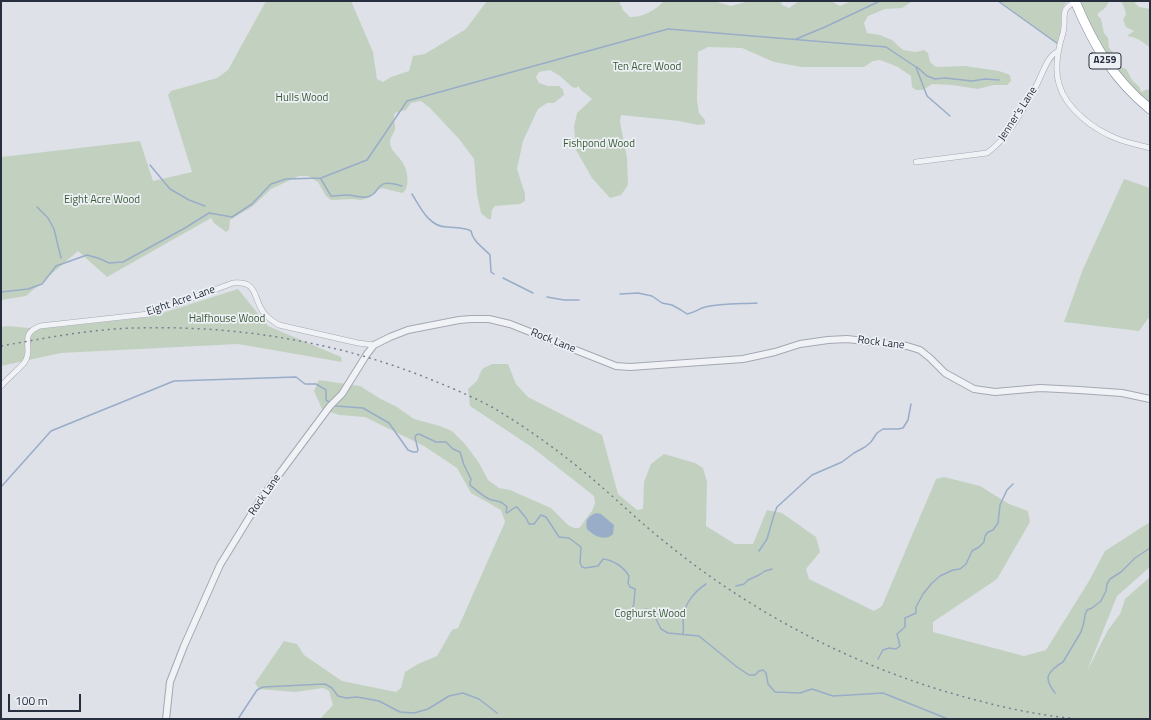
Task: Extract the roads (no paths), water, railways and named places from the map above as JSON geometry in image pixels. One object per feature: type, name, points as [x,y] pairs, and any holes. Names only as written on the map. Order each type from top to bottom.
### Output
[{"type":"highway","name":"A259","points":[[1075,2],[1089,33],[1107,63],[1130,91],[1150,109]]},
{"type":"street","points":[[1075,2],[1069,5],[1064,11],[1064,29],[1057,52],[1058,84],[1066,100],[1086,121],[1098,129],[1116,138],[1150,148]]},
{"type":"street","name":"Jenner's Lane","points":[[916,162],[988,152],[997,146],[1019,116],[1051,56],[1057,52]]},
{"type":"street","name":"Eight Acre Lane","points":[[1,386],[24,362],[27,355],[28,334],[35,328],[40,326],[149,314],[233,283],[241,282],[247,284],[253,289],[264,312],[271,320],[279,325],[358,343],[374,345]]},
{"type":"street","name":"Rock Lane","points":[[166,719],[170,682],[184,646],[220,565],[260,500],[332,404],[342,394],[374,345],[390,336],[408,330],[471,319],[489,318],[510,324],[616,366],[630,367],[743,358],[775,352],[800,344],[847,339],[907,346],[920,350],[945,373],[974,389],[995,392],[1040,388],[1079,390],[1122,393],[1150,400]]},
{"type":"water","points":[[596,513],[601,514],[614,525],[613,534],[607,538],[593,534],[587,529],[587,519]]},
{"type":"waterway","points":[[796,39],[880,1]]},
{"type":"waterway","points":[[998,1],[1058,44]]},
{"type":"waterway","points":[[1,292],[28,289],[42,284],[56,266],[87,255],[109,263],[123,262],[209,213],[232,217],[252,204],[271,184],[286,179],[321,178],[367,160],[407,101],[668,29],[886,47],[916,67],[927,96],[950,116]]},
{"type":"waterway","points":[[917,67],[927,76],[935,79],[945,78],[972,81],[985,79],[999,80]]},
{"type":"waterway","points":[[150,165],[170,189],[189,200],[205,206]]},
{"type":"waterway","points":[[321,179],[331,196],[347,195],[366,197],[371,196],[379,187],[386,183],[402,186]]},
{"type":"waterway","points":[[412,194],[422,210],[435,224],[462,228],[471,231],[476,241],[490,255],[491,272],[494,274]]},
{"type":"waterway","points":[[37,207],[48,218],[54,229],[61,258]]},
{"type":"waterway","points":[[503,278],[533,293]]},
{"type":"waterway","points":[[620,294],[638,293],[652,296],[662,303],[672,305],[687,314],[711,306],[757,303]]},
{"type":"waterway","points":[[547,297],[564,300],[579,300]]},
{"type":"waterway","points":[[1,487],[51,431],[174,381],[296,377],[305,384],[316,384],[326,390],[326,400],[331,403]]},
{"type":"waterway","points":[[759,551],[767,539],[777,507],[812,475],[842,462],[865,447],[871,442],[877,433],[883,429],[903,428],[908,420],[911,404]]},
{"type":"waterway","points":[[334,405],[363,408],[389,423],[408,450],[413,452],[417,452],[418,450],[415,437],[419,434],[436,442],[446,442],[453,449],[460,452],[464,465],[471,479],[470,485],[487,498],[501,502],[505,505],[507,507],[507,513],[517,507],[529,524],[534,524],[541,515],[546,517],[559,537],[569,538],[581,547],[580,563],[582,567],[598,566],[603,559],[618,564],[629,576],[628,583],[630,587],[635,589],[632,610],[636,613],[647,609],[653,613],[661,629],[668,633],[699,636],[749,675],[755,675],[759,671],[763,670],[766,673],[768,684],[775,692],[800,693],[812,689],[833,696],[883,693],[948,719]]},
{"type":"waterway","points":[[878,659],[883,650],[889,648],[896,649],[900,646],[897,634],[905,627],[905,618],[916,613],[916,607],[923,594],[932,583],[940,576],[953,570],[960,569],[966,564],[972,551],[984,542],[985,536],[988,532],[993,530],[998,523],[1000,505],[1007,490],[1013,484]]},
{"type":"waterway","points":[[1055,693],[1051,688],[1048,676],[1054,668],[1063,662],[1081,632],[1087,610],[1101,601],[1110,579],[1121,572],[1135,558],[1150,548]]},
{"type":"waterway","points":[[736,586],[744,584],[748,580],[772,569]]},
{"type":"waterway","points":[[683,634],[683,618],[685,608],[694,594],[706,584]]},
{"type":"waterway","points":[[238,719],[257,690],[263,687],[325,684],[332,688],[338,696],[346,698],[357,697],[379,701],[400,712],[414,713],[428,709],[449,696],[463,693],[479,699],[497,713]]},
{"type":"railway","points":[[1,346],[68,334],[102,330],[136,328],[212,330],[250,333],[324,346],[361,355],[397,367],[470,396],[492,407],[516,422],[573,463],[650,530],[696,566],[733,592],[811,638],[852,657],[937,689],[1017,710],[1079,719]]},
{"type":"park label","name":"Ten Acre Wood","points":[[647,67]]},
{"type":"park label","name":"Hulls Wood","points":[[302,98]]},
{"type":"park label","name":"Fishpond Wood","points":[[599,144]]},
{"type":"park label","name":"Eight Acre Wood","points":[[102,200]]},
{"type":"park label","name":"Halfhouse Wood","points":[[227,319]]},
{"type":"park label","name":"Coghurst Wood","points":[[650,614]]}]
